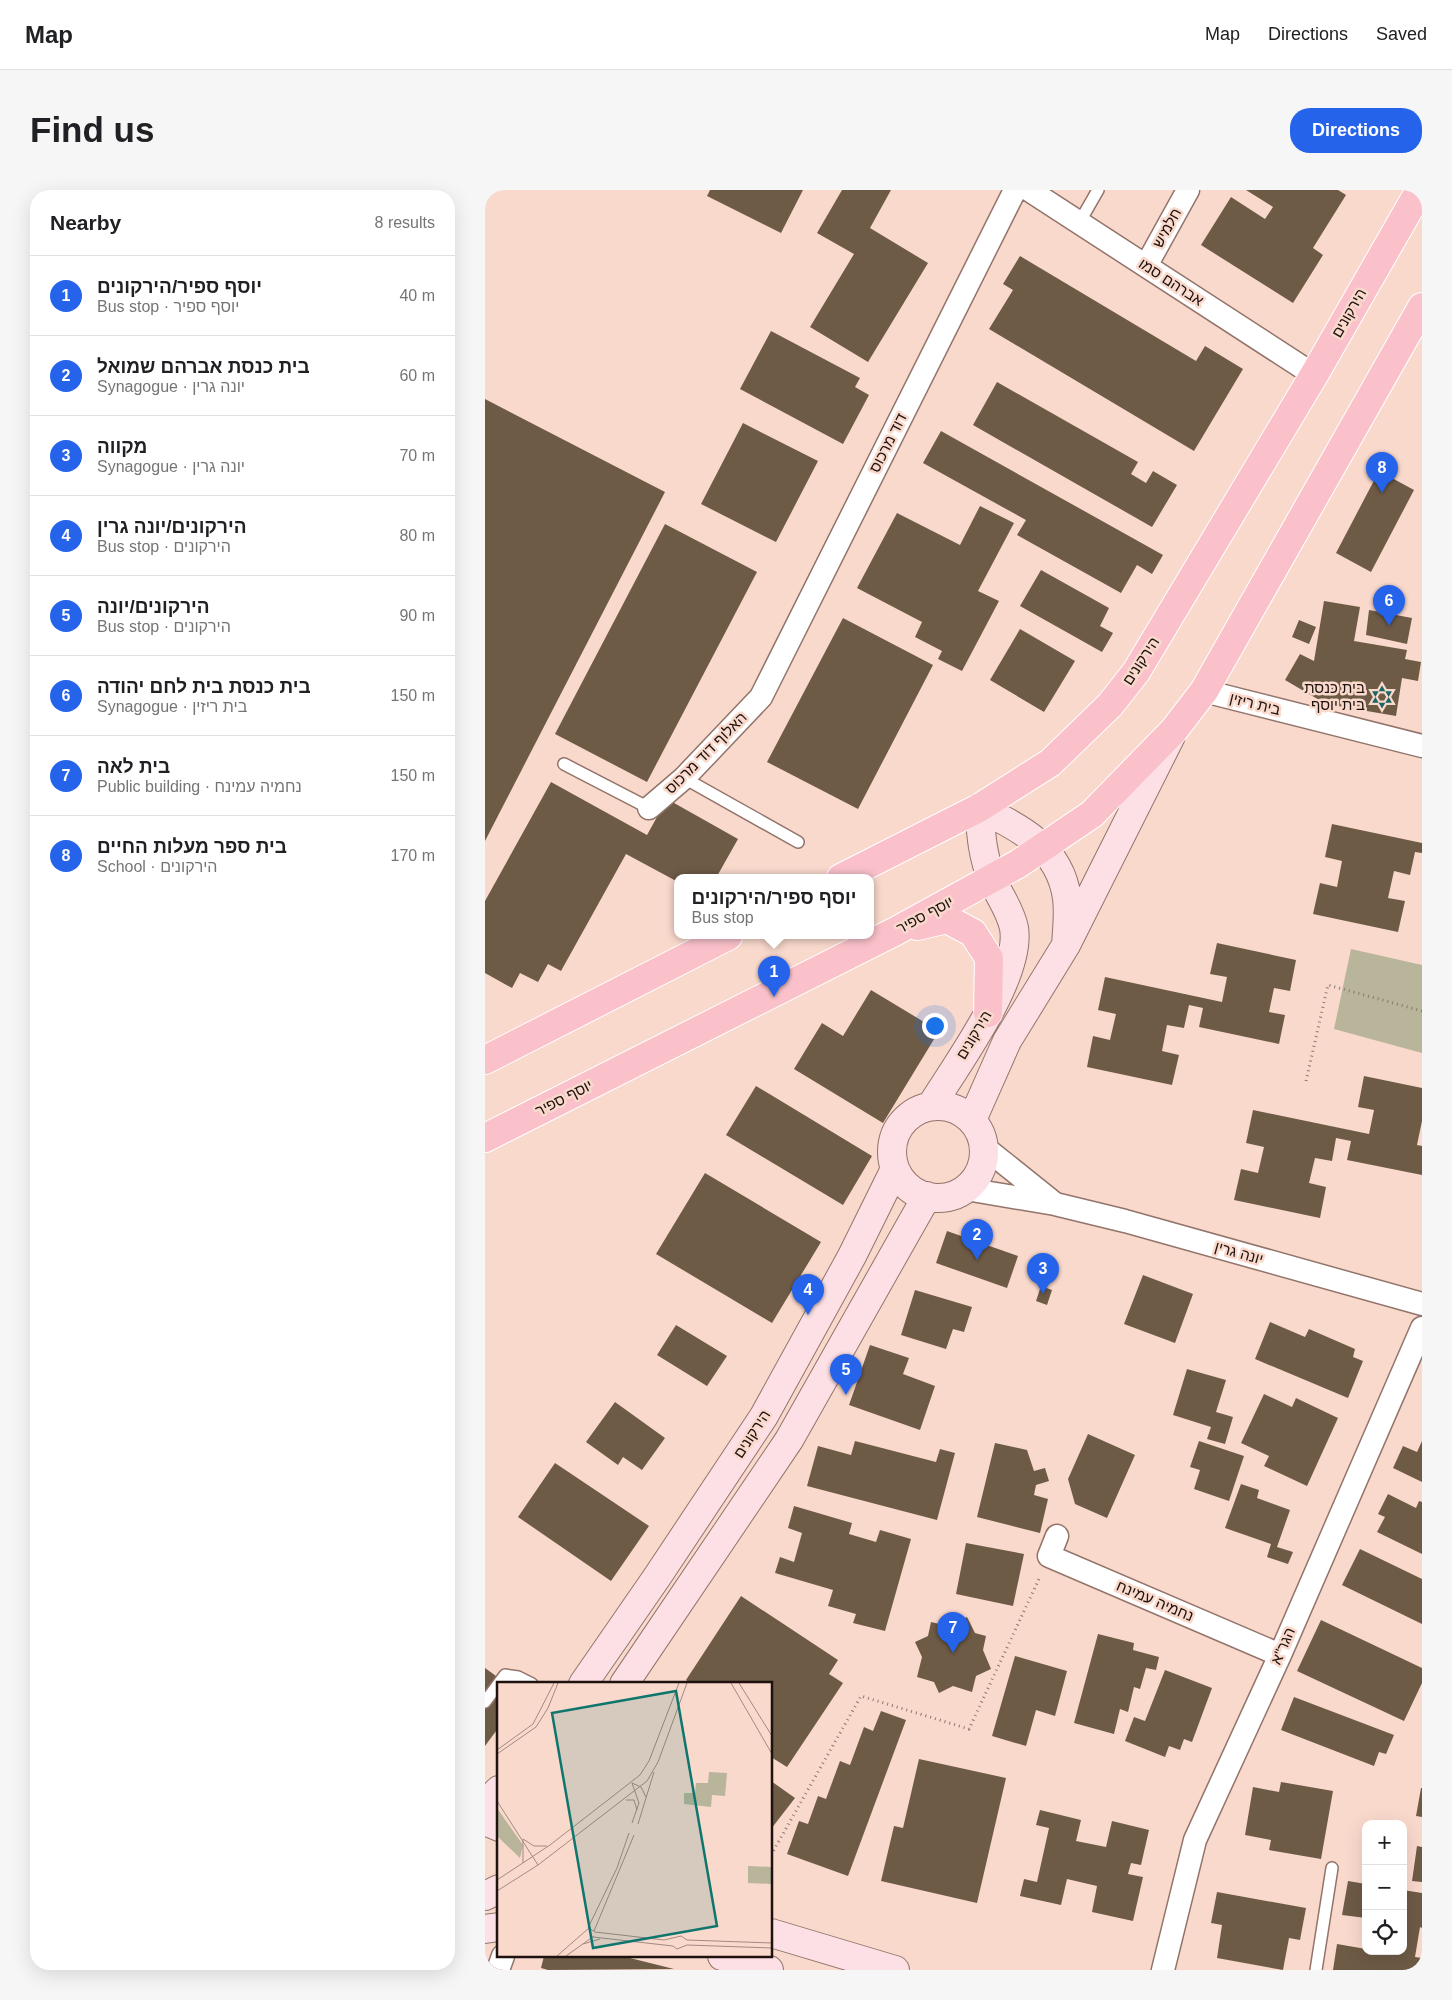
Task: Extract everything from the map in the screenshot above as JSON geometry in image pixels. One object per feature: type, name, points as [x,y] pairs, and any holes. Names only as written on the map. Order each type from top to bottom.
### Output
[{"type":"main road","name":"הירקונים","points":[[979,808],[1050,763],[1111,705],[1136,672],[1314,375],[1420,190]]},
{"type":"main road","name":"הירקונים","points":[[1174,730],[1204,691],[1422,307]]},
{"type":"main road","name":"יוסף ספיר","points":[[485,1138],[896,931],[992,880],[1092,814],[1174,730]]},
{"type":"main road","points":[[849,874],[979,808]]},
{"type":"main road","points":[[896,931],[947,919],[973,933],[989,958],[988,1013]]},
{"type":"main road","points":[[485,1060],[722,939]]},
{"type":"street","name":"דוד מרכוס","points":[[761,697],[1015,190]]},
{"type":"street","name":"אברהם סמו","points":[[1029,190],[1314,375]]},
{"type":"street","name":"חלמיש","points":[[1146,266],[1188,190]]},
{"type":"street","name":"בית ריזין","points":[[1204,691],[1422,746]]},
{"type":"street","name":"האלוף דוד מרכוס","points":[[649,808],[684,778],[761,697]]},
{"type":"street","name":"הירקונים","points":[[972,1120],[1007,1040],[1066,945],[1174,730]]},
{"type":"street","points":[[979,808],[1017,826],[1044,847],[1060,872],[1067,898],[1066,945]]},
{"type":"street","name":"הירקונים","points":[[931,1106],[988,1013],[1011,964],[1014,929],[1008,906],[992,880],[982,849],[979,808]]},
{"type":"street","points":[[931,1106],[946,1106],[960,1111],[972,1120],[980,1133],[984,1147],[983,1162],[977,1177],[966,1189],[952,1196],[937,1198],[927,1196],[908,1187],[895,1169],[892,1160],[892,1145],[896,1131],[905,1119],[917,1110],[931,1106]]},
{"type":"street","name":"יונה גרין","points":[[984,1147],[1055,1204]]},
{"type":"street","name":"הירקונים","points":[[584,1682],[764,1416],[856,1248],[895,1169]]},
{"type":"street","name":"יונה גרין","points":[[966,1189],[1055,1204],[1422,1304]]},
{"type":"street","points":[[625,1682],[789,1440],[927,1196]]},
{"type":"street","name":"הגר\"א","points":[[1163,1970],[1195,1840],[1280,1655],[1422,1328]]},
{"type":"street","name":"נחמיה עמינח","points":[[1053,1546],[1280,1655]]},
{"type":"street","points":[[485,1804],[497,1792]]},
{"type":"street","points":[[485,1821],[497,1826]]},
{"type":"street","points":[[773,1935],[895,1970]]},
{"type":"street","points":[[498,1970],[502,1958]]},
{"type":"street","points":[[729,1958],[769,1970]]},
{"type":"lane","points":[[1079,223],[1098,190]]},
{"type":"lane","points":[[564,764],[649,808]]},
{"type":"lane","points":[[684,778],[798,842]]},
{"type":"lane","points":[[500,1682],[505,1675],[518,1677],[528,1682]]},
{"type":"lane","points":[[485,1702],[497,1686]]},
{"type":"lane","points":[[1316,1970],[1331,1868]]},
{"type":"path","points":[[1306,1081],[1328,985],[1422,1011]]},
{"type":"path","points":[[773,1851],[861,1696],[969,1728],[1053,1546]]},
{"type":"shaded area","points":[[1351,949],[1422,965],[1422,1053],[1334,1029]]},
{"type":"building","points":[[710,190],[803,190],[781,233],[707,196]]},
{"type":"building","points":[[842,190],[891,190],[870,228],[928,263],[868,362],[810,327],[854,254],[817,233]]},
{"type":"building","points":[[1246,190],[1338,190],[1346,195],[1313,248],[1323,255],[1293,303],[1201,245],[1231,197],[1265,219],[1273,207]]},
{"type":"building","points":[[1020,256],[1196,361],[1205,346],[1243,369],[1194,451],[989,329],[1013,290],[1003,284]]},
{"type":"building","points":[[771,331],[860,378],[855,387],[869,395],[843,444],[740,389]]},
{"type":"building","points":[[997,382],[1138,462],[1131,474],[1146,483],[1153,471],[1177,485],[1152,527],[973,425]]},
{"type":"building","points":[[485,399],[665,492],[485,841]]},
{"type":"building","points":[[743,423],[818,461],[776,542],[701,504]]},
{"type":"building","points":[[941,431],[1163,555],[1152,574],[1137,565],[1121,593],[1017,535],[1026,520],[923,463]]},
{"type":"building","points":[[1379,471],[1414,490],[1371,572],[1336,553]]},
{"type":"building","points":[[980,506],[1014,523],[978,591],[999,601],[962,671],[938,659],[942,651],[915,637],[922,622],[857,588],[897,513],[960,545]]},
{"type":"building","points":[[665,524],[757,572],[647,782],[555,734]]},
{"type":"building","points":[[1041,570],[1109,608],[1100,626],[1113,633],[1102,652],[1020,606]]},
{"type":"building","points":[[1324,601],[1360,607],[1354,641],[1407,650],[1405,659],[1421,662],[1418,681],[1402,678],[1396,716],[1326,704],[1285,680],[1300,654],[1314,661]]},
{"type":"building","points":[[1369,610],[1412,618],[1407,644],[1366,635]]},
{"type":"building","points":[[843,618],[933,665],[858,809],[767,762]]},
{"type":"building","points":[[1299,620],[1316,627],[1309,644],[1292,637]]},
{"type":"building","points":[[1020,629],[1075,661],[1044,712],[990,680]]},
{"type":"building","points":[[551,782],[647,835],[667,799],[738,839],[718,874],[674,874],[674,880],[626,854],[561,971],[548,964],[538,982],[520,973],[512,988],[485,973],[485,901]]},
{"type":"building","points":[[1332,824],[1422,843],[1422,853],[1415,852],[1410,875],[1394,871],[1388,898],[1405,901],[1398,932],[1313,914],[1320,883],[1337,887],[1342,861],[1325,857]]},
{"type":"building","points":[[1217,943],[1296,960],[1290,991],[1274,988],[1269,1012],[1285,1015],[1279,1044],[1199,1027],[1203,1008],[1189,1005],[1184,1028],[1167,1025],[1162,1051],[1179,1055],[1172,1085],[1087,1067],[1093,1036],[1110,1040],[1116,1014],[1098,1010],[1105,977],[1222,1002],[1227,977],[1210,974]]},
{"type":"building","points":[[871,990],[939,1031],[883,1123],[794,1069],[822,1023],[843,1036]]},
{"type":"building","points":[[1364,1076],[1422,1088],[1422,1121],[1417,1145],[1422,1146],[1422,1175],[1347,1160],[1351,1141],[1336,1138],[1332,1161],[1315,1158],[1309,1183],[1326,1187],[1320,1218],[1234,1200],[1241,1169],[1258,1173],[1264,1147],[1246,1143],[1253,1110],[1369,1134],[1374,1110],[1358,1107]]},
{"type":"building","points":[[756,1086],[872,1156],[843,1205],[726,1135]]},
{"type":"building","points":[[705,1173],[821,1242],[772,1323],[656,1254]]},
{"type":"building","points":[[947,1231],[1018,1256],[1007,1288],[936,1263]]},
{"type":"building","points":[[1143,1275],[1193,1294],[1175,1343],[1124,1324]]},
{"type":"building","points":[[1041,1286],[1052,1290],[1047,1305],[1036,1301]]},
{"type":"building","points":[[915,1290],[972,1307],[964,1332],[953,1329],[946,1349],[901,1335]]},
{"type":"building","points":[[1270,1322],[1305,1337],[1309,1329],[1355,1349],[1353,1357],[1363,1361],[1348,1398],[1255,1359]]},
{"type":"building","points":[[676,1325],[727,1356],[707,1386],[657,1355]]},
{"type":"building","points":[[870,1345],[909,1358],[903,1374],[935,1386],[920,1430],[849,1405]]},
{"type":"building","points":[[1187,1369],[1226,1380],[1216,1412],[1233,1417],[1225,1444],[1207,1439],[1211,1427],[1173,1415]]},
{"type":"building","points":[[1264,1394],[1292,1407],[1296,1398],[1338,1418],[1307,1486],[1264,1466],[1269,1456],[1241,1443]]},
{"type":"building","points":[[615,1402],[665,1438],[642,1470],[623,1457],[618,1465],[586,1442]]},
{"type":"building","points":[[1088,1434],[1135,1455],[1107,1518],[1075,1504],[1068,1479]]},
{"type":"building","points":[[855,1441],[936,1462],[940,1449],[955,1453],[937,1520],[807,1486],[818,1446],[851,1455]]},
{"type":"building","points":[[1199,1441],[1244,1456],[1229,1501],[1194,1489],[1200,1470],[1190,1467]]},
{"type":"building","points":[[1422,1441],[1422,1482],[1393,1468],[1403,1446],[1417,1452]]},
{"type":"building","points":[[995,1443],[1027,1450],[1034,1471],[1045,1468],[1049,1481],[1036,1485],[1034,1495],[1048,1499],[1040,1533],[977,1517]]},
{"type":"building","points":[[555,1463],[649,1526],[611,1581],[518,1517]]},
{"type":"building","points":[[1241,1484],[1259,1490],[1257,1498],[1290,1510],[1277,1547],[1293,1552],[1288,1564],[1267,1557],[1271,1544],[1225,1528]]},
{"type":"building","points":[[1388,1494],[1416,1508],[1419,1501],[1422,1502],[1422,1554],[1377,1532],[1385,1517],[1378,1514]]},
{"type":"building","points":[[794,1506],[852,1523],[849,1534],[876,1542],[880,1530],[911,1539],[885,1631],[853,1623],[856,1614],[828,1606],[833,1590],[775,1573],[780,1557],[794,1562],[802,1533],[788,1528]]},
{"type":"building","points":[[966,1543],[1024,1554],[1013,1606],[956,1594]]},
{"type":"building","points":[[1360,1549],[1422,1579],[1422,1624],[1342,1585]]},
{"type":"building","points":[[741,1596],[838,1660],[829,1674],[843,1683],[787,1767],[773,1758],[773,1682],[688,1682],[686,1680]]},
{"type":"building","points":[[967,1617],[975,1633],[986,1636],[983,1650],[991,1669],[976,1676],[972,1692],[953,1686],[939,1693],[934,1682],[917,1677],[922,1657],[915,1642],[928,1636],[931,1622],[948,1626]]},
{"type":"building","points":[[1321,1620],[1422,1668],[1422,1683],[1404,1721],[1297,1671]]},
{"type":"building","points":[[1098,1634],[1134,1643],[1133,1650],[1159,1657],[1156,1670],[1146,1668],[1140,1689],[1134,1687],[1128,1712],[1120,1709],[1114,1734],[1074,1723]]},
{"type":"building","points":[[1015,1656],[1067,1671],[1055,1716],[1036,1710],[1026,1746],[992,1736]]},
{"type":"building","points":[[485,1668],[504,1682],[497,1682],[497,1730],[485,1746]]},
{"type":"building","points":[[1165,1670],[1212,1688],[1192,1742],[1184,1739],[1180,1750],[1169,1746],[1165,1757],[1125,1741],[1134,1717],[1145,1721]]},
{"type":"building","points":[[1294,1697],[1394,1735],[1386,1754],[1379,1752],[1374,1766],[1281,1730]]},
{"type":"building","points":[[881,1711],[906,1720],[848,1876],[787,1854],[799,1821],[808,1824],[818,1796],[826,1799],[840,1761],[850,1765],[864,1727],[873,1731]]},
{"type":"building","points":[[919,1759],[1006,1778],[977,1903],[881,1881],[894,1826],[903,1828]]},
{"type":"building","points":[[773,1782],[795,1798],[773,1826]]},
{"type":"building","points":[[1281,1782],[1333,1791],[1321,1859],[1269,1850],[1271,1840],[1245,1835],[1253,1787],[1279,1792]]},
{"type":"building","points":[[1422,1788],[1422,1817],[1416,1816]]},
{"type":"building","points":[[1040,1810],[1081,1820],[1076,1841],[1106,1847],[1112,1821],[1149,1830],[1141,1865],[1131,1863],[1128,1874],[1143,1877],[1133,1921],[1092,1912],[1097,1886],[1067,1879],[1061,1905],[1020,1896],[1024,1879],[1037,1882],[1049,1828],[1036,1825]]},
{"type":"building","points":[[1417,1846],[1422,1847],[1422,1882],[1412,1881]]},
{"type":"building","points":[[1348,1881],[1362,1883],[1362,1918],[1342,1915]]},
{"type":"building","points":[[1407,1891],[1422,1893],[1422,1928],[1420,1927],[1415,1957],[1422,1958],[1422,1970],[1333,1970],[1337,1944],[1362,1948],[1362,1955],[1407,1955]]},
{"type":"building","points":[[1217,1892],[1306,1908],[1300,1940],[1289,1938],[1283,1970],[1217,1958],[1222,1925],[1211,1923]]},
{"type":"building","points":[[544,1958],[630,1958],[674,1969],[548,1970],[541,1968]]},
{"type":"place","name":"בית ספר מעלות החיים","points":[[1382,493]]},
{"type":"place","name":"בית כנסת בית לחם יהודה","points":[[1389,626]]},
{"type":"place","name":"בית כנסת בית יוסף","points":[[1382,697]]},
{"type":"place","name":"יוסף ספיר/הירקונים","points":[[774,997]]},
{"type":"place","name":"בית כנסת אברהם שמואל","points":[[977,1260]]},
{"type":"place","name":"מקווה","points":[[1043,1294]]},
{"type":"place","name":"הירקונים/יונה גרין","points":[[808,1315]]},
{"type":"place","name":"הירקונים/יונה","points":[[846,1395]]},
{"type":"place","name":"בית לאה","points":[[953,1653]]}]
